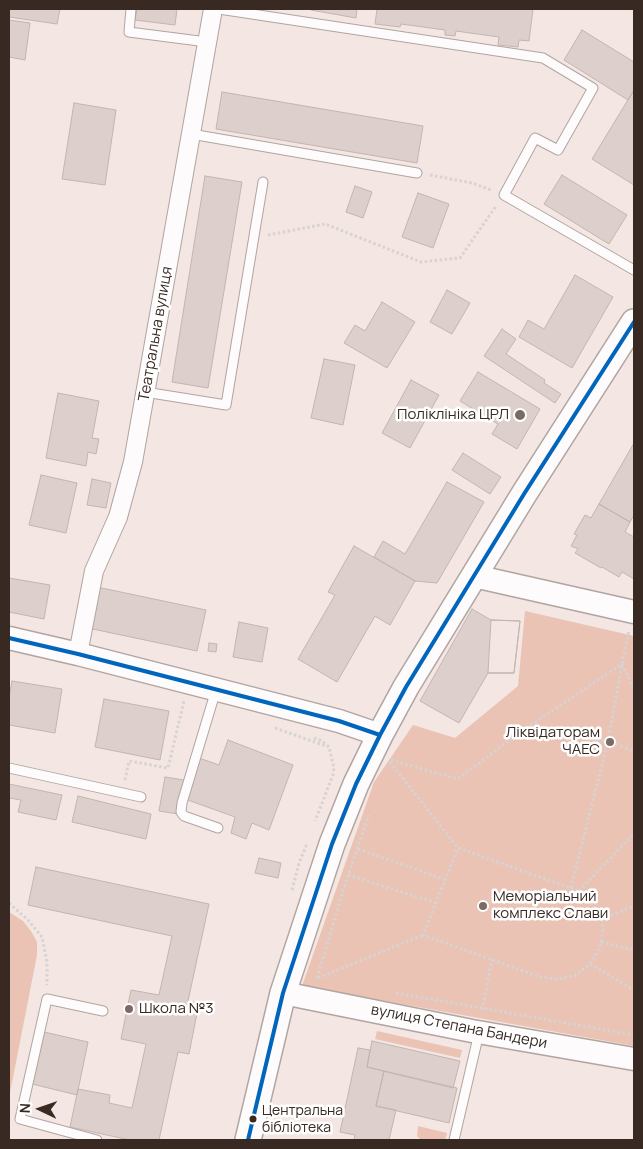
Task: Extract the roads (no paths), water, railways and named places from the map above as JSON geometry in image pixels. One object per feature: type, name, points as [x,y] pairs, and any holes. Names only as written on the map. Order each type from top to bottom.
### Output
[{"type":"main road","points":[[248,1140],[283,994],[332,844],[356,784],[406,687],[524,494],[634,322]]},
{"type":"street","name":"Театральна вулиця","points":[[78,654],[94,571],[118,517],[133,462],[212,9]]},
{"type":"street","points":[[474,576],[632,621]]},
{"type":"street","points":[[9,640],[78,654],[216,689],[340,721],[380,735]]},
{"type":"street","name":"вулиця Степана Бандери","points":[[283,994],[479,1033],[634,1059]]},
{"type":"lane","points":[[132,9],[128,32],[207,42]]},
{"type":"lane","points":[[218,9],[543,58],[593,88],[558,150],[535,138],[504,195],[634,270]]},
{"type":"lane","points":[[191,134],[417,173]]},
{"type":"lane","points":[[145,392],[226,405],[263,182]]},
{"type":"lane","points":[[216,689],[182,803],[181,812],[184,816],[218,828]]},
{"type":"lane","points":[[9,768],[141,797]]},
{"type":"lane","points":[[97,1140],[20,1120],[47,998],[103,1011]]},
{"type":"lane","points":[[454,1140],[479,1033]]},
{"type":"place","name":"Поліклініка ЦРЛ","points":[[520,415]]},
{"type":"place","name":"Ліквідаторам ЧАЕС","points":[[610,742]]},
{"type":"place","name":"Меморіальний комплекс Слави","points":[[483,906]]},
{"type":"place","name":"Школа №3","points":[[129,1009]]},
{"type":"place","name":"Центральна бібліотека","points":[[253,1119]]}]
